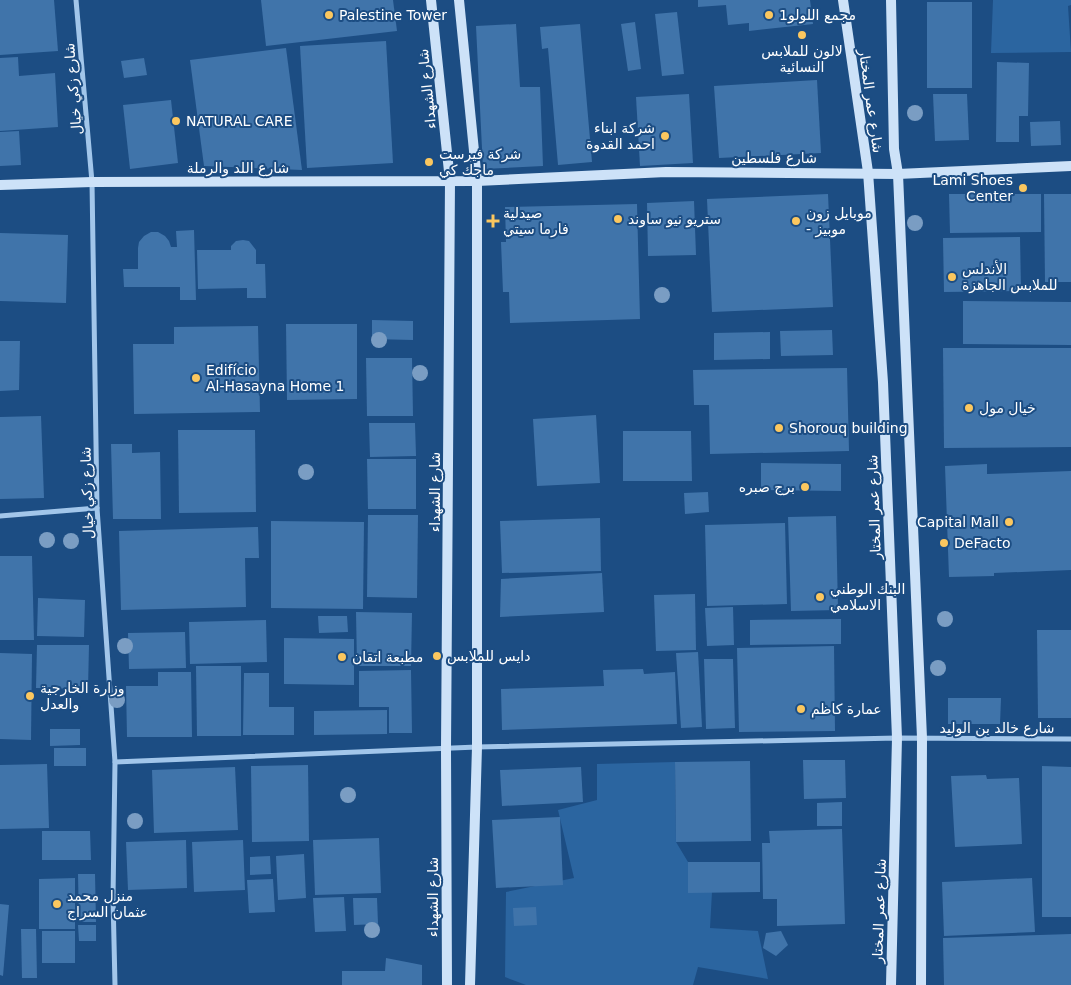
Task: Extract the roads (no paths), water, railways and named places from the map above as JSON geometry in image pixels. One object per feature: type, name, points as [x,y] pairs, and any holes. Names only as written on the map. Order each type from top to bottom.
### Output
[{"type":"street","name":"شارع زكي خيال","points":[[76,0],[92,182],[97,508],[116,762],[113,898],[115,985]]},
{"type":"street","name":"شارع الشهداء","points":[[431,0],[450,181],[446,749],[447,985]]},
{"type":"street","points":[[459,0],[477,181],[477,747],[470,985]]},
{"type":"street","name":"شارع عمر المختار","points":[[843,0],[868,172],[883,382],[897,738],[891,985]]},
{"type":"street","name":"شارع عمر المختار","points":[[891,0],[894,149],[898,174],[922,738],[921,985]]},
{"type":"street","name":"شارع فلسطين","points":[[477,181],[666,172],[868,172],[898,174],[1071,166]]},
{"type":"street","name":"شارع اللد والرملة","points":[[0,185],[92,182],[477,181]]},
{"type":"street","points":[[0,516],[97,508]]},
{"type":"street","name":"شارع خالد بن الوليد","points":[[116,762],[477,747],[897,738],[1071,739]]},
{"type":"place","name":"Palestine Tower","points":[[329,15]]},
{"type":"place","name":"مجمع اللولو1","points":[[769,15]]},
{"type":"place","name":"لالون للملابس النسائية","points":[[802,35]]},
{"type":"place","name":"NATURAL CARE","points":[[176,121]]},
{"type":"place","name":"شركة ابناء احمد القدوة","points":[[665,136]]},
{"type":"place","name":"شركة فيرست ماجك كي","points":[[429,162]]},
{"type":"place","name":"Lami Shoes Center","points":[[1023,188]]},
{"type":"place","name":"ستريو نيو ساوند","points":[[618,219]]},
{"type":"place","name":"صيدلية فارما سيتي","points":[[493,221]]},
{"type":"place","name":"موبايل زون - موبيز","points":[[796,221]]},
{"type":"place","name":"الأندلس للملابس الجاهزة","points":[[952,277]]},
{"type":"place","name":"Edifício Al-Hasayna Home 1","points":[[196,378]]},
{"type":"place","name":"خيال مول","points":[[969,408]]},
{"type":"place","name":"Shorouq building","points":[[779,428]]},
{"type":"place","name":"برج صبره","points":[[805,487]]},
{"type":"place","name":"Capital Mall","points":[[1009,522]]},
{"type":"place","name":"DeFacto","points":[[944,543]]},
{"type":"place","name":"البنك الوطني الاسلامي","points":[[820,597]]},
{"type":"place","name":"دايس للملابس","points":[[437,656]]},
{"type":"place","name":"مطبعة اتقان","points":[[342,657]]},
{"type":"place","name":"وزارة الخارجية والعدل","points":[[30,696]]},
{"type":"place","name":"عمارة كاظم","points":[[801,709]]},
{"type":"place","name":"منزل محمد عثمان السراج","points":[[57,904]]}]
